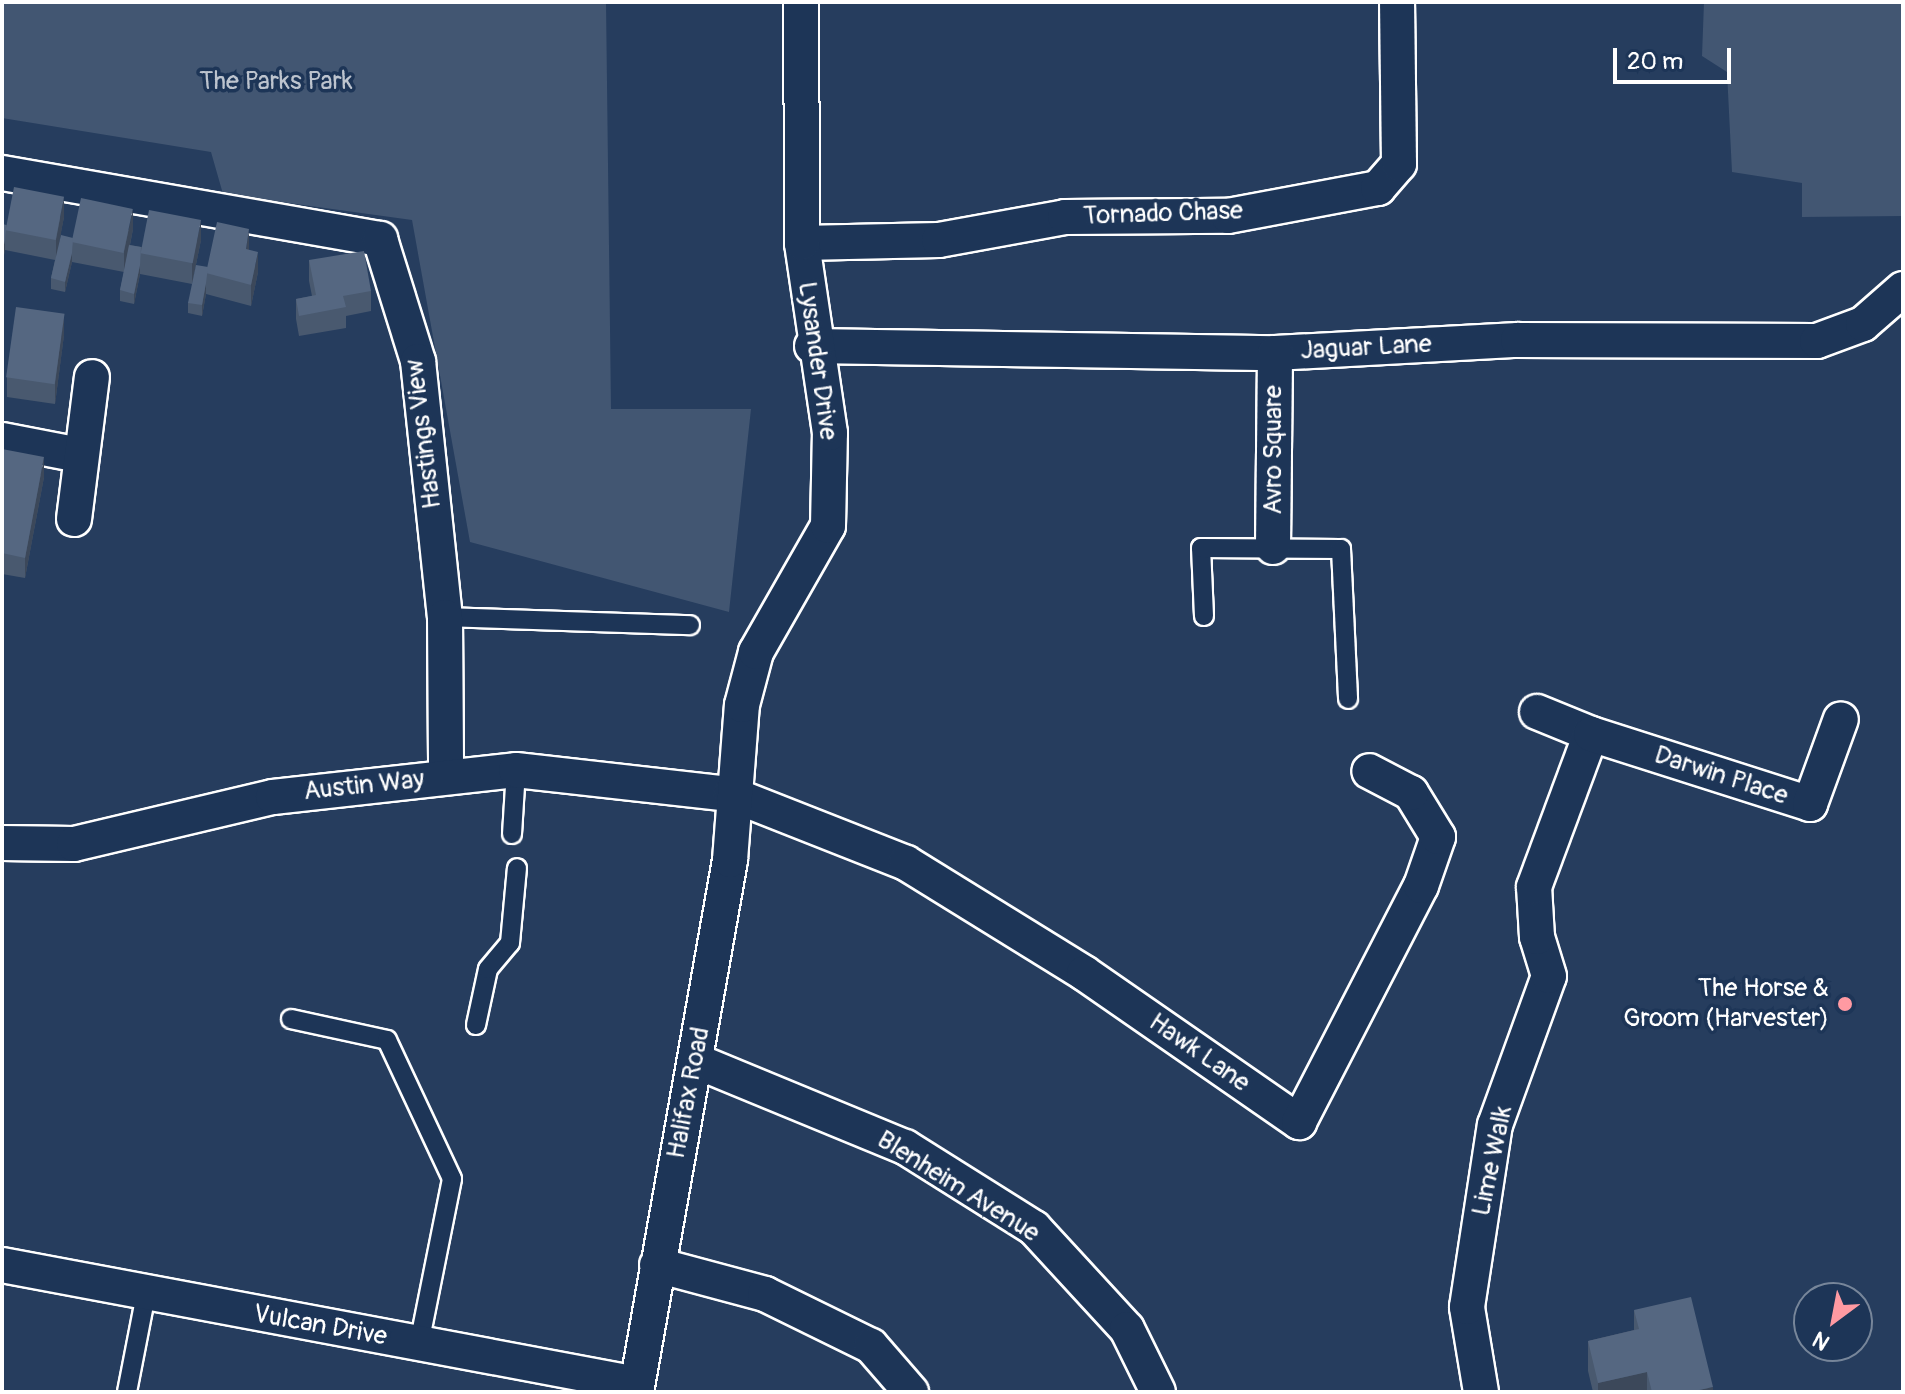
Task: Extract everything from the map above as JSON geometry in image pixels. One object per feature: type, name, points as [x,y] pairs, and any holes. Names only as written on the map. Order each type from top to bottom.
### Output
[{"type":"street","name":"Lysander Drive","points":[[731,794],[756,652],[828,526],[830,433],[812,346],[802,243],[801,2]]},
{"type":"street","name":"Tornado Chase","points":[[802,243],[939,240],[1065,217],[1228,216],[1378,188],[1399,164],[1397,2]]},
{"type":"street","name":"Hastings View","points":[[2,173],[380,239],[418,361],[445,617],[446,777]]},
{"type":"street","name":"Jaguar Lane","points":[[812,346],[1275,353],[1518,340],[1817,341],[1863,324],[1903,289]]},
{"type":"street","name":"Avro Square","points":[[1273,547],[1275,353]]},
{"type":"street","points":[[74,519],[92,377]]},
{"type":"street","points":[[2,440],[80,455]]},
{"type":"street","name":"Darwin Place","points":[[1537,712],[1591,734],[1810,804],[1841,719]]},
{"type":"street","name":"Lime Walk","points":[[1481,1392],[1467,1307],[1495,1125],[1549,976],[1537,937],[1534,887],[1591,734]]},
{"type":"street","name":"Austin Way","points":[[2,843],[74,844],[273,797],[516,770],[731,794]]},
{"type":"street","name":"Hawk Lane","points":[[731,794],[906,863],[1084,973],[1299,1122],[1421,886],[1438,837],[1411,793],[1369,771]]},
{"type":"street","name":"Halifax Road","points":[[637,1388],[730,860],[731,794]]},
{"type":"street","name":"Blenheim Avenue","points":[[696,1061],[905,1147],[1034,1228],[1127,1329],[1158,1392]]},
{"type":"street","name":"Vulcan Drive","points":[[2,1265],[637,1388]]},
{"type":"street","points":[[657,1265],[765,1294],[871,1346],[911,1392]]},
{"type":"lane","points":[[1204,616],[1201,548],[1341,549],[1348,699]]},
{"type":"lane","points":[[445,617],[690,625]]},
{"type":"lane","points":[[512,834],[516,770]]},
{"type":"lane","points":[[476,1025],[488,969],[510,943],[517,868]]},
{"type":"lane","points":[[291,1019],[387,1040],[452,1179],[419,1344]]},
{"type":"lane","points":[[127,1392],[146,1294]]},
{"type":"green space","name":"The Parks Park","points":[[2,2],[606,2],[611,409],[751,409],[729,612],[470,542],[412,220],[223,194],[211,152],[2,118]]},
{"type":"green space","points":[[1704,2],[1903,2],[1903,216],[1802,217],[1802,183],[1732,172],[1727,72],[1702,56]]},
{"type":"building","points":[[14,187],[64,197],[56,240],[6,230]]},
{"type":"building","points":[[81,198],[133,209],[123,253],[72,242]]},
{"type":"building","points":[[149,210],[201,220],[193,263],[141,253]]},
{"type":"building","points":[[217,222],[249,229],[246,249],[258,252],[251,285],[206,273]]},
{"type":"building","points":[[2,224],[6,225],[2,254]]},
{"type":"building","points":[[61,235],[73,238],[65,282],[51,278]]},
{"type":"building","points":[[129,245],[141,247],[134,294],[120,290]]},
{"type":"building","points":[[364,251],[371,291],[343,296],[346,307],[299,316],[296,299],[316,295],[309,260]]},
{"type":"building","points":[[196,265],[208,267],[202,305],[188,303]]},
{"type":"building","points":[[16,307],[65,314],[55,384],[6,377]]},
{"type":"building","points":[[2,449],[44,457],[25,558],[2,553]]},
{"type":"building","points":[[1691,1297],[1713,1387],[1690,1392],[1652,1392],[1647,1372],[1598,1383],[1588,1341],[1639,1329],[1634,1310]]},
{"type":"place","name":"The Horse & Groom (Harvester)","points":[[1845,1004]]}]
